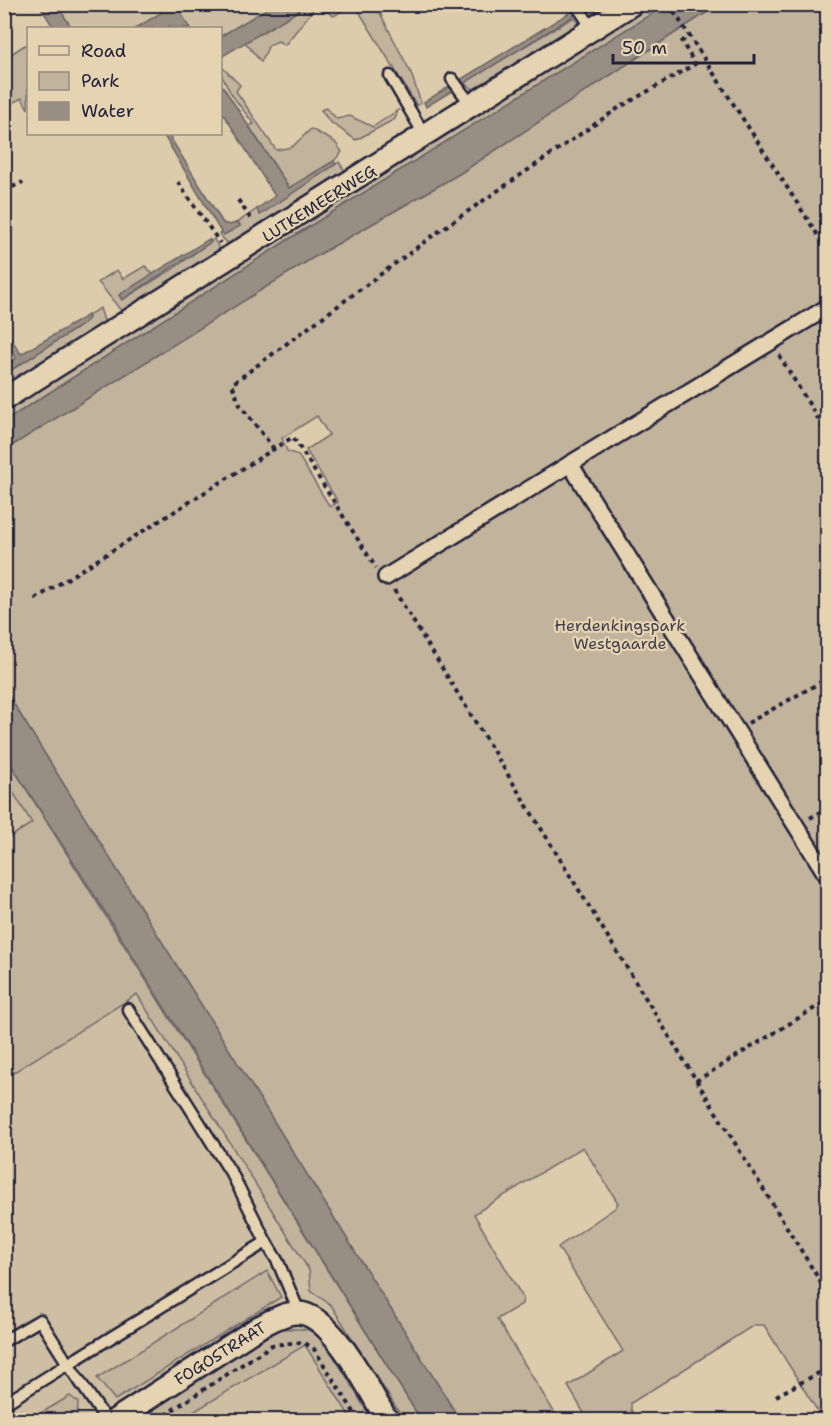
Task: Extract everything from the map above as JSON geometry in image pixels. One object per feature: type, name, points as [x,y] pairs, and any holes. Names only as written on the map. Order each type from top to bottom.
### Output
[{"type":"street","name":"LUTKEMEERWEG","points":[[4,399],[425,136],[468,100],[588,22],[625,6]]},
{"type":"street","points":[[386,577],[828,307]]},
{"type":"street","points":[[570,464],[828,877]]},
{"type":"street","points":[[299,1312],[318,1319],[332,1333],[387,1420]]},
{"type":"street","name":"FOGOSTRAAT","points":[[114,1420],[259,1327],[281,1316],[299,1312]]},
{"type":"lane","points":[[576,4],[588,22]]},
{"type":"lane","points":[[390,76],[425,136]]},
{"type":"lane","points":[[452,79],[468,100]]},
{"type":"lane","points":[[128,1009],[233,1176],[278,1262],[299,1312]]},
{"type":"lane","points":[[4,1404],[266,1242]]},
{"type":"lane","points":[[4,1341],[40,1320],[106,1420]]},
{"type":"path","points":[[669,4],[828,252]]},
{"type":"path","points":[[687,34],[682,42],[695,64]]},
{"type":"path","points":[[274,449],[240,405],[232,384],[442,229],[617,109],[703,59]]},
{"type":"path","points":[[4,191],[23,182]]},
{"type":"path","points":[[177,182],[217,239]]},
{"type":"path","points":[[771,342],[828,435]]},
{"type":"path","points":[[35,599],[293,437],[370,562],[386,577],[828,1294]]},
{"type":"path","points":[[822,501],[828,498]]},
{"type":"path","points":[[736,731],[828,678]]},
{"type":"path","points":[[696,1081],[828,1000]]},
{"type":"path","points":[[157,1420],[272,1346],[303,1342],[314,1348],[359,1420]]},
{"type":"path","points":[[776,1396],[828,1368]]},
{"type":"shaded area","points":[[51,5],[283,5],[222,40],[222,27],[183,27],[174,13],[148,27],[65,27]]},
{"type":"shaded area","points":[[5,727],[427,1420],[5,1420]]},
{"type":"green space","points":[[308,5],[352,5],[334,16],[316,6],[285,45],[278,41],[269,45],[261,62],[245,42]]},
{"type":"green space","points":[[355,5],[379,5],[379,11],[411,73],[421,103],[417,106]]},
{"type":"green space","points":[[642,5],[665,6],[294,236],[5,421],[5,407]]},
{"type":"green space","name":"Herdenkingspark Westgaarde","points":[[718,5],[827,5],[827,1420],[823,1420],[764,1325],[754,1325],[631,1403],[631,1410],[637,1420],[588,1420],[568,1386],[623,1351],[558,1247],[615,1208],[618,1203],[583,1147],[474,1214],[523,1298],[522,1304],[497,1319],[559,1420],[460,1420],[5,690],[5,450],[311,259],[459,174]],"holes":[[[317,416],[329,435],[306,450],[338,502],[330,507],[298,455],[287,451],[282,438]]]},
{"type":"green space","points":[[574,17],[580,25],[480,93],[463,83]]},
{"type":"green space","points":[[25,45],[27,46],[27,107],[22,98],[6,106],[5,104],[5,58]]},
{"type":"green space","points":[[222,67],[240,85],[236,91],[276,150],[292,147],[311,129],[335,142],[342,152],[334,161],[289,188],[249,126],[254,124],[238,104],[224,80]]},
{"type":"green space","points":[[326,108],[337,119],[350,116],[373,127],[398,110],[395,119],[356,140],[329,121],[321,110]]},
{"type":"green space","points":[[339,162],[348,176],[232,248],[219,234],[221,232],[224,234],[240,225],[238,222],[257,209],[260,215]]},
{"type":"green space","points":[[214,239],[223,256],[134,311],[122,312],[98,282],[117,270],[123,279],[145,266],[154,275],[119,295],[122,300],[173,269]]},
{"type":"green space","points":[[100,308],[105,324],[5,393],[5,374],[82,325],[89,318],[88,315]]},
{"type":"green space","points":[[5,755],[421,1420],[404,1420],[331,1305],[311,1291],[309,1270],[137,994],[5,1078],[4,841],[32,823],[5,779]]},
{"type":"green space","points":[[267,1271],[281,1297],[115,1400],[97,1378]]},
{"type":"green space","points":[[281,1329],[306,1330],[321,1339],[372,1420],[352,1420],[305,1345],[180,1420],[133,1420],[270,1333]]},
{"type":"green space","points":[[70,1396],[78,1402],[77,1420],[29,1420]]},
{"type":"water","points":[[175,4],[189,27],[170,26],[138,27]]},
{"type":"water","points":[[667,4],[718,5],[459,174],[311,259],[5,450],[5,421],[294,236]]},
{"type":"water","points":[[39,5],[57,5],[71,27],[53,27]]},
{"type":"water","points":[[273,5],[308,5],[222,56],[222,35]]},
{"type":"water","points":[[582,5],[591,5],[426,107],[424,102]]},
{"type":"water","points":[[222,85],[289,188],[334,161],[336,164],[260,215],[257,209],[275,196],[222,112]]},
{"type":"water","points":[[164,135],[169,135],[223,223],[230,225],[238,222],[240,226],[224,235]]},
{"type":"water","points":[[209,239],[211,242],[122,300],[119,295]]},
{"type":"water","points":[[88,315],[89,318],[82,325],[5,374],[5,367],[16,358],[5,336],[5,329],[21,354]]},
{"type":"water","points":[[5,690],[460,1420],[421,1420],[5,755]]}]
